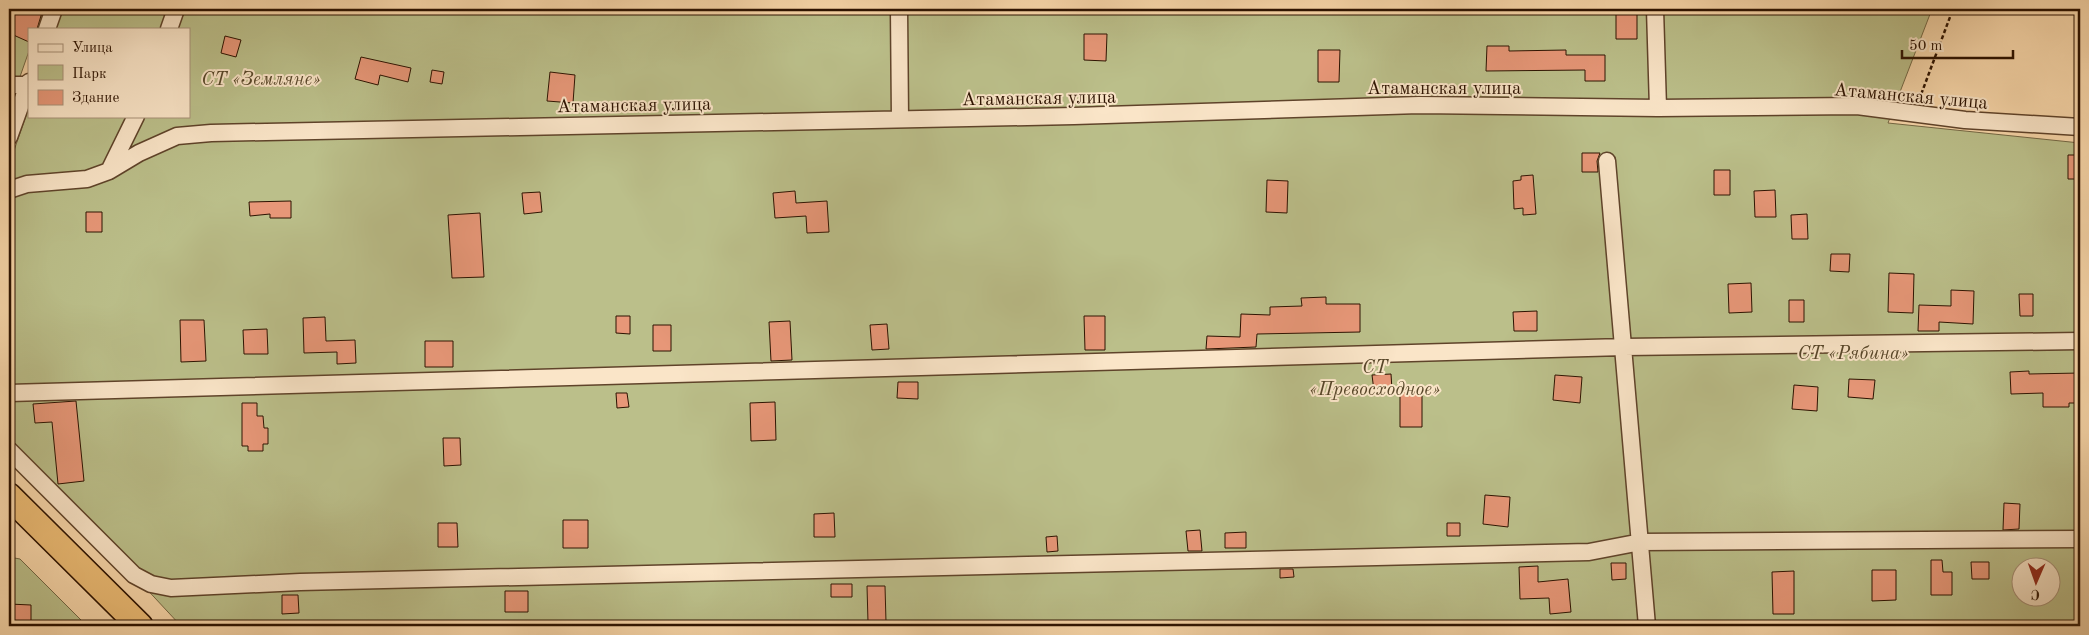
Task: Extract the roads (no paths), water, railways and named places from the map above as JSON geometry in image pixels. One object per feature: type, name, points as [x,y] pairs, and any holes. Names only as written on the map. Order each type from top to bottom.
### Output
[{"type":"highway","points":[[9,496],[140,626]]},
{"type":"street","points":[[47,28],[54,9]]},
{"type":"street","points":[[169,28],[176,9]]},
{"type":"street","points":[[899,9],[900,119]]},
{"type":"street","points":[[1655,9],[1658,108]]},
{"type":"street","points":[[9,85],[28,84],[9,137]]},
{"type":"street","name":"Атаманская улица","points":[[9,190],[27,184],[87,179],[109,170],[139,152],[177,136],[211,134],[1084,116],[1418,105],[1658,108],[1857,106],[2014,124],[2080,127]]},
{"type":"street","points":[[109,170],[135,118]]},
{"type":"street","points":[[1607,161],[1647,626]]},
{"type":"street","points":[[9,393],[1624,347],[2080,340]]},
{"type":"street","points":[[9,450],[134,576],[151,584],[171,588],[300,582],[1589,552],[1641,542],[2080,539]]},
{"type":"park label","name":"СТ «Земляне»","points":[[261,78]]},
{"type":"park label","name":"СТ «Рябина»","points":[[1853,352]]},
{"type":"park label","name":"СТ «Превосходное»","points":[[1375,377]]}]
